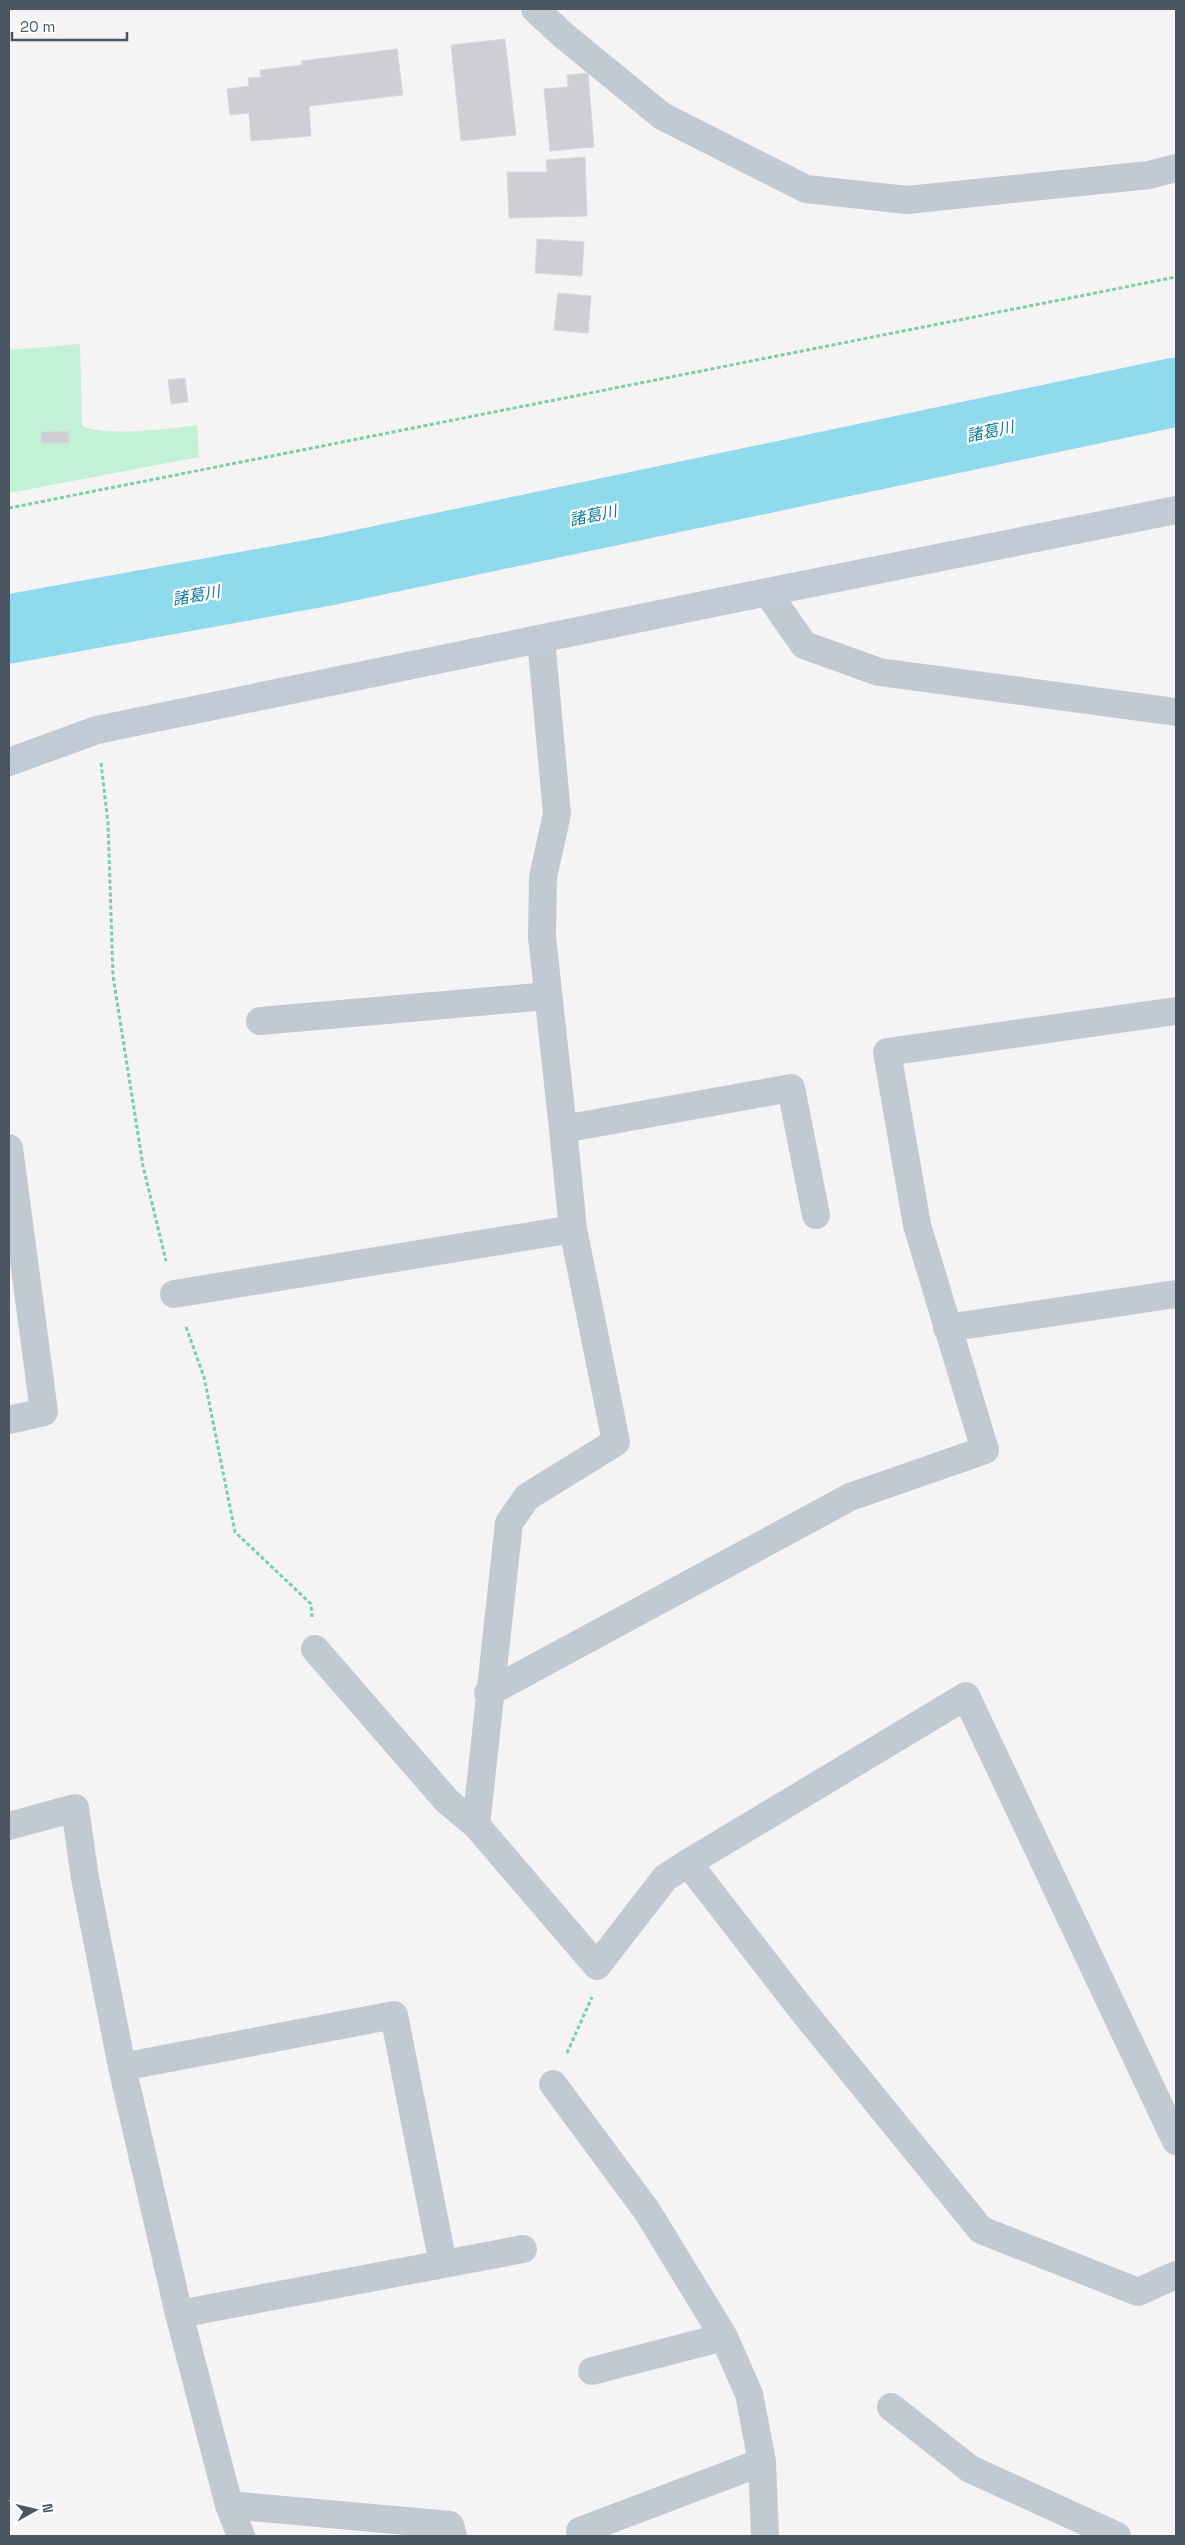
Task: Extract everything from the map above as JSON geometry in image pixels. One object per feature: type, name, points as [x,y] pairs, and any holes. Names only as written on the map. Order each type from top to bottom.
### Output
[{"type":"street","points":[[535,9],[563,35],[662,116],[806,189],[908,200],[1149,175],[1176,168]]},
{"type":"street","points":[[9,762],[97,730],[1176,510]]},
{"type":"street","points":[[767,592],[804,645],[879,672],[1176,712]]},
{"type":"street","points":[[476,1825],[487,1740],[488,1693],[509,1523],[527,1497],[616,1442],[573,1229],[542,937],[543,877],[557,814],[541,639]]},
{"type":"street","points":[[260,1021],[548,996]]},
{"type":"street","points":[[488,1693],[850,1497],[985,1450],[917,1225],[887,1052],[1176,1011]]},
{"type":"street","points":[[563,1129],[791,1088],[816,1215]]},
{"type":"street","points":[[9,1148],[44,1412],[9,1420]]},
{"type":"street","points":[[174,1294],[573,1229]]},
{"type":"street","points":[[947,1328],[1176,1294]]},
{"type":"street","points":[[315,1650],[447,1801],[476,1825],[597,1966],[665,1878],[966,1696],[1176,2141]]},
{"type":"street","points":[[9,1826],[75,1808],[85,1878],[122,2067],[179,2314],[229,2505],[241,2536]]},
{"type":"street","points":[[688,1863],[802,2010],[982,2230],[1138,2292],[1176,2275]]},
{"type":"street","points":[[122,2067],[394,2016],[443,2264]]},
{"type":"street","points":[[553,2084],[647,2210],[724,2337],[750,2394],[762,2462],[765,2536]]},
{"type":"street","points":[[179,2314],[523,2249]]},
{"type":"street","points":[[592,2372],[724,2337]]},
{"type":"street","points":[[891,2407],[970,2469],[1117,2536]]},
{"type":"street","points":[[580,2531],[762,2462]]},
{"type":"street","points":[[229,2505],[450,2525],[453,2536]]},
{"type":"path","points":[[9,508],[1176,277]]},
{"type":"path","points":[[97,730],[108,823],[113,976],[143,1166],[174,1294],[204,1377],[235,1532],[311,1604],[315,1650]]},
{"type":"path","points":[[553,2084],[598,1984],[597,1966]]},
{"type":"green space","points":[[80,344],[82,426],[121,432],[197,425],[199,457],[9,493],[9,350]]},
{"type":"building","points":[[505,39],[516,135],[461,141],[451,45]]},
{"type":"building","points":[[397,49],[403,95],[309,106],[311,136],[251,141],[249,113],[230,115],[227,89],[249,86],[248,78],[261,77],[260,70],[302,65],[301,61]]},
{"type":"building","points":[[588,73],[594,147],[550,151],[544,89],[568,87],[567,75]]},
{"type":"building","points":[[585,157],[587,216],[509,218],[507,172],[547,172],[546,160]]},
{"type":"building","points":[[537,239],[584,242],[582,276],[535,273]]},
{"type":"building","points":[[558,293],[591,296],[588,333],[554,330]]},
{"type":"building","points":[[185,378],[188,402],[171,404],[168,380]]},
{"type":"building","points":[[69,431],[69,443],[41,443],[41,432]]},
{"type":"waterway","name":"諸葛川","points":[[9,629],[328,571],[1176,392]]}]
